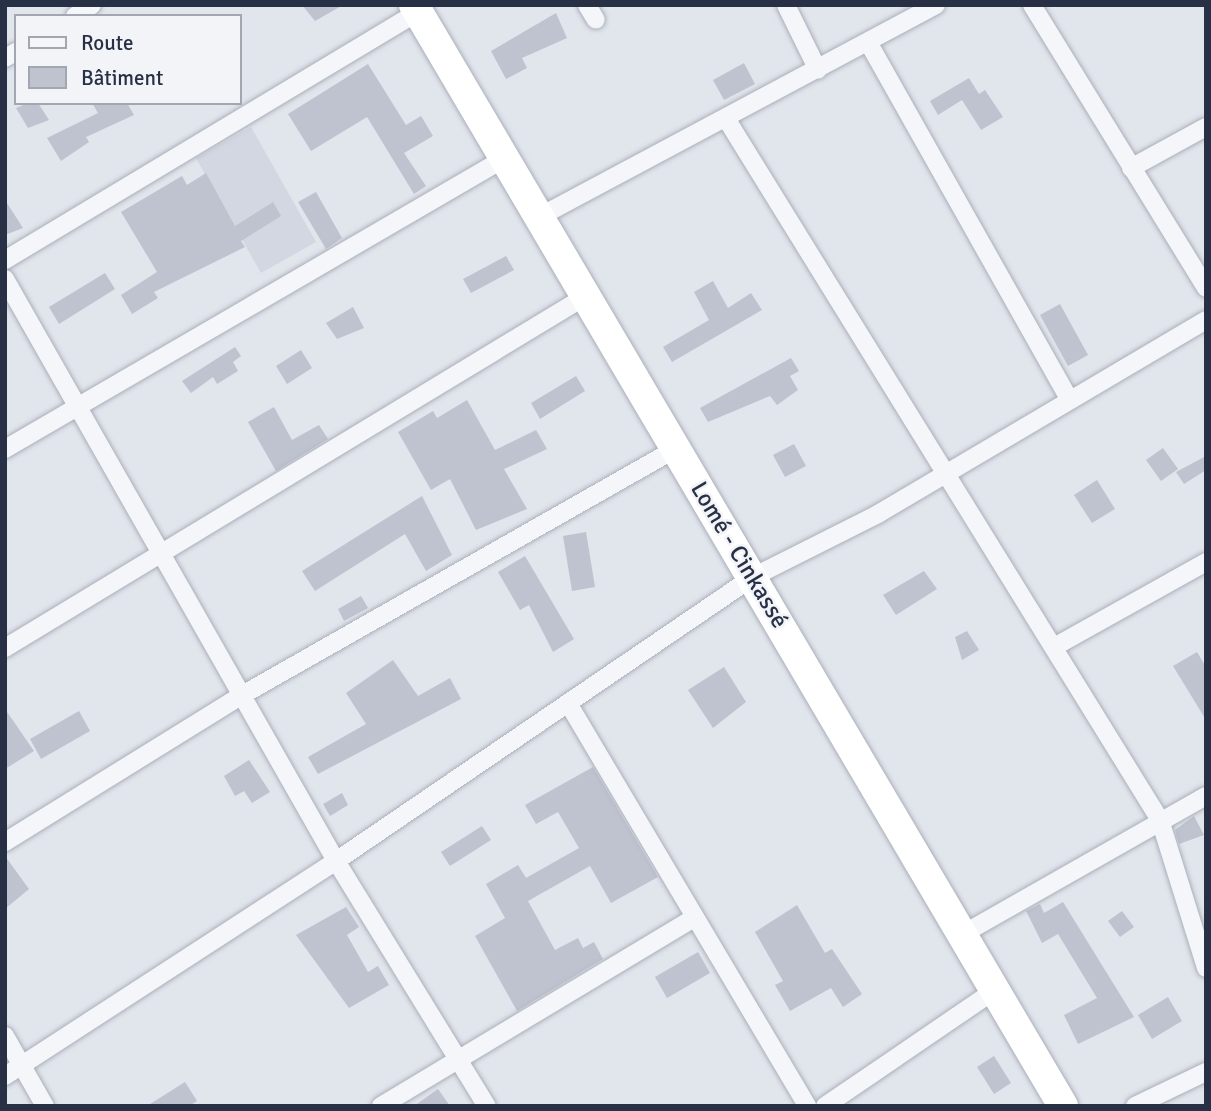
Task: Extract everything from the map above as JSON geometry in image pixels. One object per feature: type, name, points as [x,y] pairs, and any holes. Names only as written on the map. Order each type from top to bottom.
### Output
[{"type":"highway","name":"Lomé - Cinkassé","points":[[416,9],[1063,1106]]},
{"type":"street","points":[[786,5],[818,70]]},
{"type":"street","points":[[539,217],[727,120],[936,5]]},
{"type":"street","points":[[1032,5],[1206,288]]},
{"type":"street","points":[[5,260],[416,9]]},
{"type":"street","points":[[868,43],[1068,397]]},
{"type":"street","points":[[727,120],[942,473],[1054,647],[1160,820],[1206,968]]},
{"type":"street","points":[[1131,168],[1206,127]]},
{"type":"street","points":[[5,449],[75,405],[505,158]]},
{"type":"street","points":[[5,279],[159,557],[244,694],[336,862],[487,1106]]},
{"type":"street","points":[[5,648],[586,296]]},
{"type":"street","points":[[5,1076],[336,862],[753,577],[878,514],[1068,397],[1206,320]]},
{"type":"street","points":[[5,842],[244,694],[676,449]]},
{"type":"street","points":[[1054,647],[1206,562]]},
{"type":"street","points":[[568,703],[807,1106]]},
{"type":"street","points":[[963,934],[1206,796]]},
{"type":"street","points":[[381,1106],[695,917]]},
{"type":"street","points":[[825,1106],[996,990]]},
{"type":"street","points":[[5,1036],[45,1106]]},
{"type":"street","points":[[1135,1106],[1206,1072]]},
{"type":"shaded area","points":[[251,127],[316,242],[261,273],[196,158]]},
{"type":"building","points":[[302,5],[343,5],[315,21]]},
{"type":"building","points":[[556,13],[567,38],[522,58],[527,68],[506,79],[491,51]]},
{"type":"building","points":[[744,63],[755,84],[724,100],[713,80]]},
{"type":"building","points":[[368,64],[406,125],[421,116],[433,136],[404,153],[426,186],[414,194],[367,117],[311,151],[288,114]]},
{"type":"building","points":[[969,78],[979,94],[985,90],[1003,117],[981,130],[962,100],[938,115],[930,101]]},
{"type":"building","points":[[39,105],[49,120],[28,128],[16,108]]},
{"type":"building","points":[[93,105],[128,105],[134,115],[86,137],[89,142],[61,161],[47,138],[98,113]]},
{"type":"building","points":[[206,173],[235,226],[273,202],[281,216],[241,241],[245,247],[154,292],[158,298],[132,314],[121,295],[157,272],[121,212],[182,176],[187,185]]},
{"type":"building","points":[[316,192],[342,238],[326,249],[298,202]]},
{"type":"building","points":[[5,200],[23,228],[5,235]]},
{"type":"building","points":[[506,256],[514,270],[471,293],[463,279]]},
{"type":"building","points":[[105,273],[115,289],[59,324],[49,307]]},
{"type":"building","points":[[713,281],[728,308],[751,293],[762,310],[672,362],[663,347],[709,320],[694,292]]},
{"type":"building","points":[[1060,304],[1088,355],[1068,366],[1040,315]]},
{"type":"building","points":[[353,307],[364,328],[337,339],[326,323]]},
{"type":"building","points":[[235,347],[241,356],[233,362],[238,371],[217,384],[213,377],[191,393],[182,381]]},
{"type":"building","points":[[301,350],[312,368],[287,384],[276,366]]},
{"type":"building","points":[[791,358],[799,371],[790,376],[798,390],[777,405],[770,396],[708,422],[700,408]]},
{"type":"building","points":[[576,376],[585,391],[540,419],[531,403]]},
{"type":"building","points":[[467,400],[495,450],[536,430],[547,449],[504,469],[527,509],[476,530],[450,479],[431,490],[398,432],[433,411],[437,418]]},
{"type":"building","points":[[274,407],[292,440],[319,425],[328,439],[276,471],[248,422]]},
{"type":"building","points":[[794,444],[806,466],[785,477],[773,455]]},
{"type":"building","points":[[1163,448],[1178,469],[1161,481],[1146,460]]},
{"type":"building","points":[[1206,456],[1206,470],[1184,484],[1176,472]]},
{"type":"building","points":[[1097,480],[1115,509],[1092,523],[1074,495]]},
{"type":"building","points":[[422,496],[452,555],[426,571],[405,534],[315,591],[302,571]]},
{"type":"building","points":[[586,532],[595,587],[572,591],[563,536]]},
{"type":"building","points":[[525,556],[574,639],[553,652],[529,605],[520,610],[498,572]]},
{"type":"building","points":[[924,571],[937,589],[896,615],[883,595]]},
{"type":"building","points":[[361,596],[368,608],[344,621],[338,609]]},
{"type":"building","points":[[967,631],[979,650],[962,660],[955,637]]},
{"type":"building","points":[[1197,652],[1206,667],[1206,720],[1173,666]]},
{"type":"building","points":[[393,660],[418,696],[450,678],[461,699],[318,774],[308,757],[366,724],[346,693]]},
{"type":"building","points":[[724,667],[746,702],[713,728],[688,690]]},
{"type":"building","points":[[5,709],[34,751],[5,769]]},
{"type":"building","points":[[79,711],[90,731],[41,759],[30,739]]},
{"type":"building","points":[[249,760],[270,792],[252,803],[244,791],[235,796],[224,776]]},
{"type":"building","points":[[593,767],[658,877],[611,903],[590,866],[528,901],[555,950],[578,938],[583,948],[594,942],[603,959],[517,1011],[475,936],[505,918],[486,884],[518,865],[526,878],[579,848],[558,812],[536,824],[525,805]]},
{"type":"building","points":[[342,793],[348,805],[330,816],[323,804]]},
{"type":"building","points":[[1194,816],[1204,835],[1179,844],[1175,830]]},
{"type":"building","points":[[482,826],[491,840],[450,866],[441,852]]},
{"type":"building","points":[[5,856],[29,889],[5,909]]},
{"type":"building","points":[[1063,902],[1134,1017],[1078,1044],[1064,1015],[1097,998],[1058,934],[1042,943],[1026,911],[1040,904],[1044,913]]},
{"type":"building","points":[[797,905],[825,953],[832,949],[862,994],[843,1007],[831,988],[790,1011],[775,985],[783,981],[755,932]]},
{"type":"building","points":[[346,907],[359,927],[347,935],[368,972],[378,966],[389,985],[349,1008],[296,935]]},
{"type":"building","points":[[1122,911],[1134,927],[1120,937],[1108,921]]},
{"type":"building","points":[[698,952],[710,973],[667,998],[655,977]]},
{"type":"building","points":[[1168,997],[1182,1021],[1152,1039],[1138,1015]]},
{"type":"building","points":[[994,1056],[1011,1083],[994,1094],[977,1067]]},
{"type":"building","points":[[185,1082],[197,1101],[189,1106],[147,1106]]},
{"type":"building","points":[[438,1089],[450,1106],[414,1106]]}]
